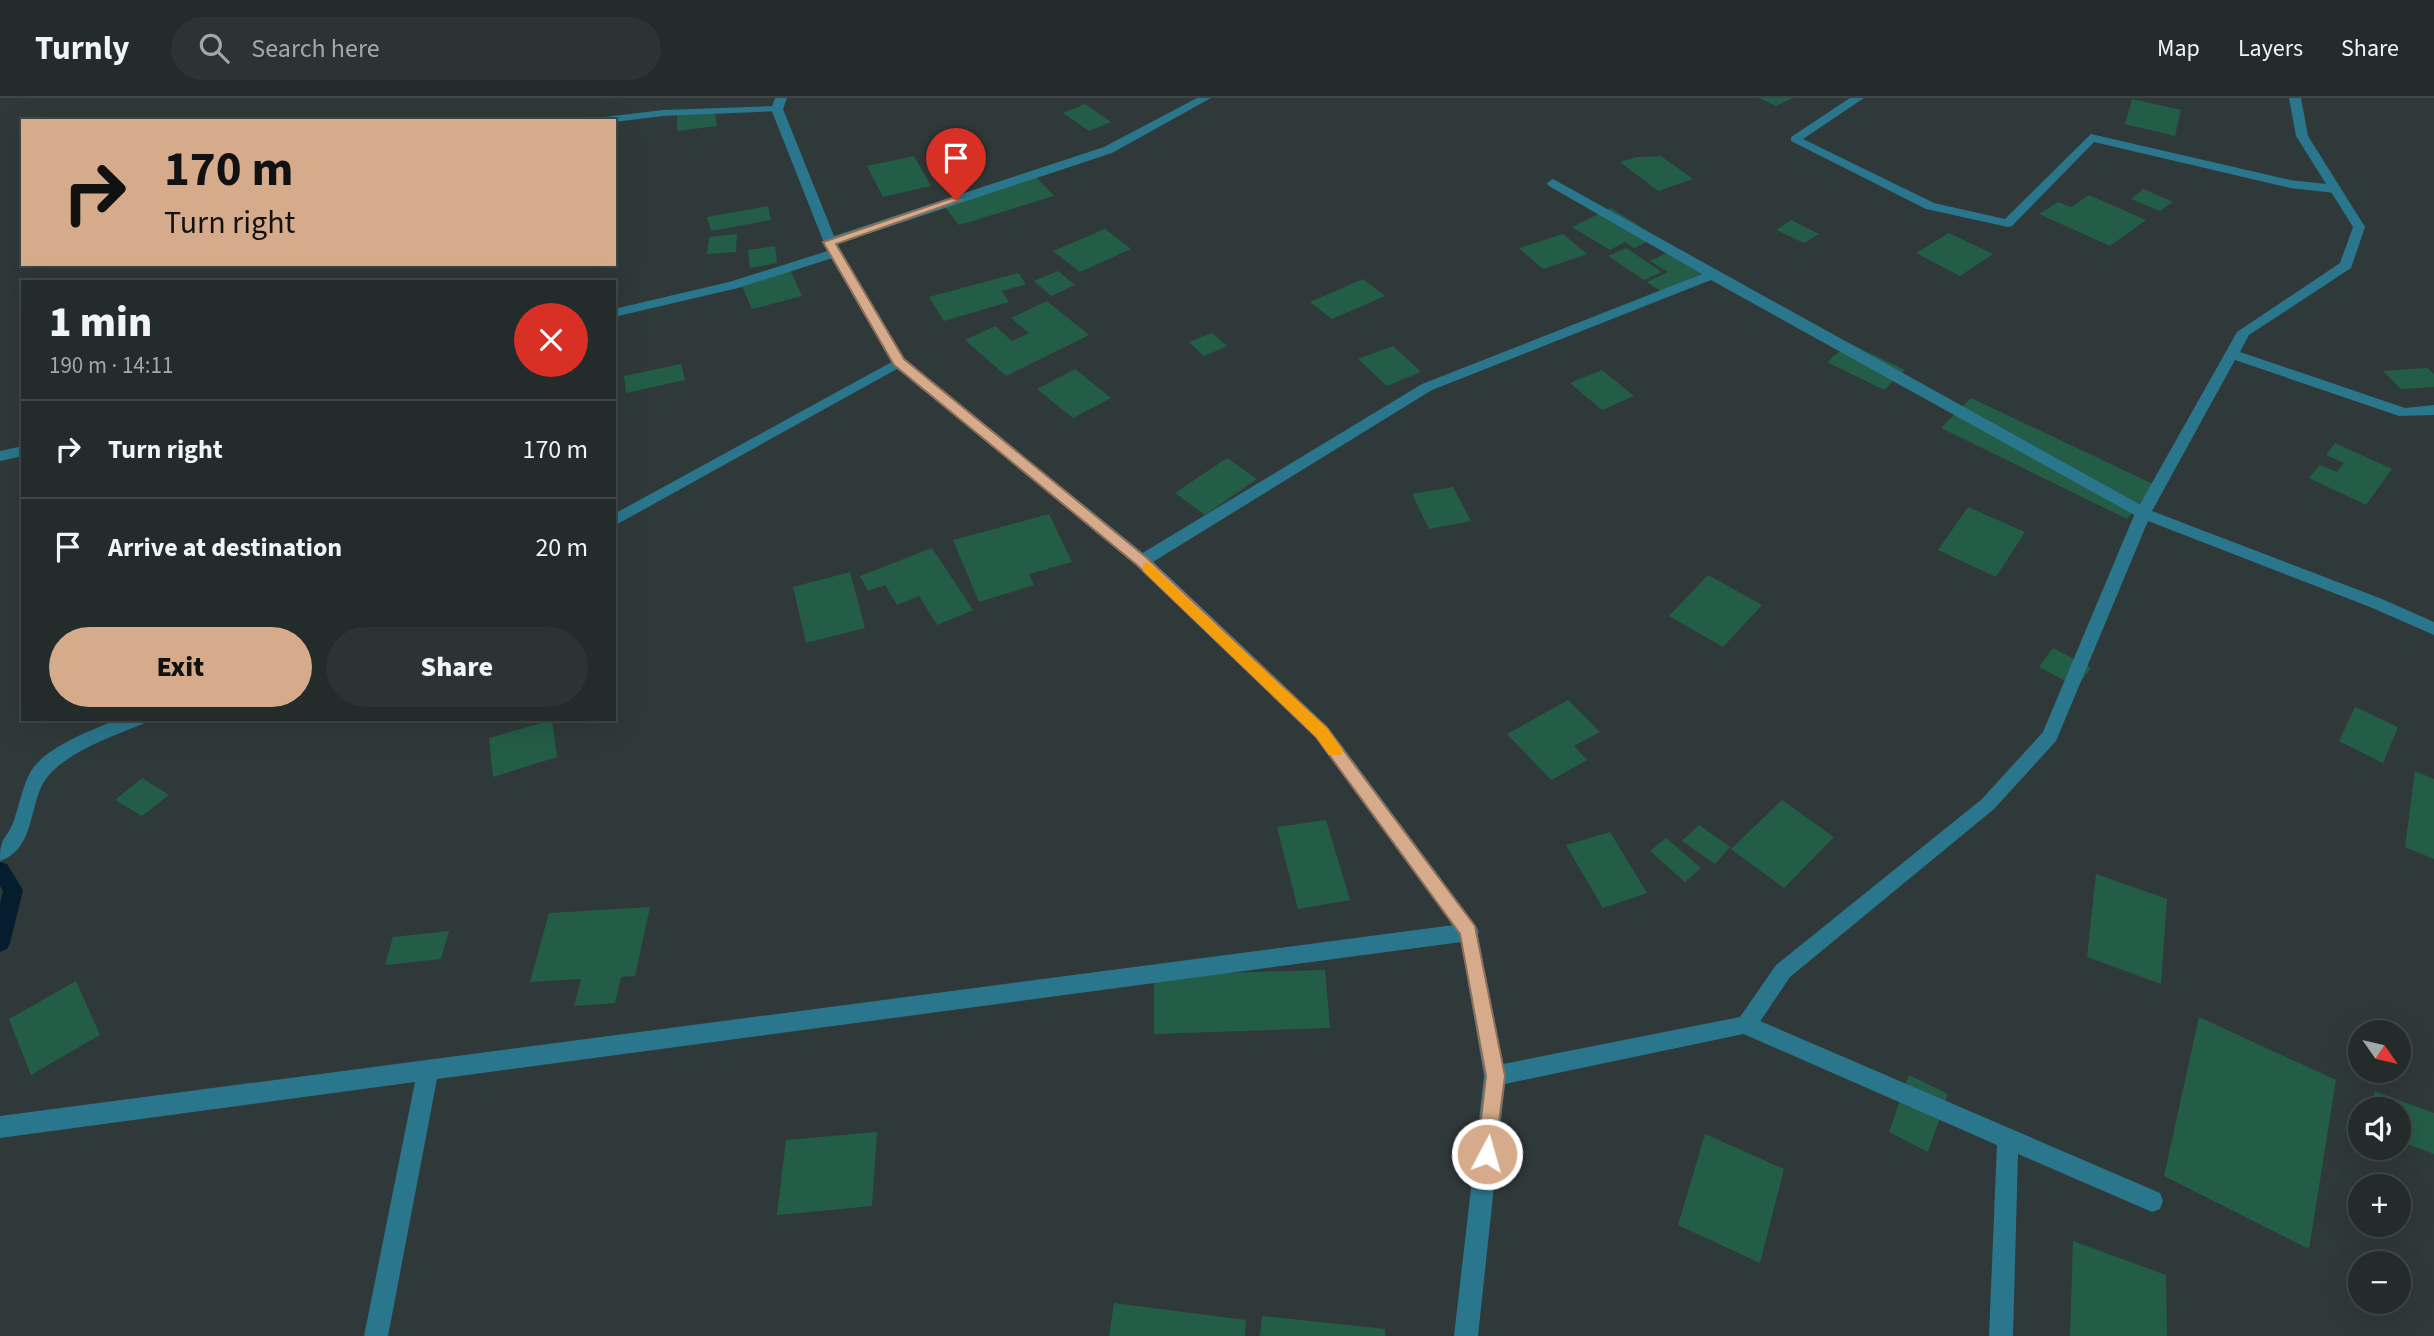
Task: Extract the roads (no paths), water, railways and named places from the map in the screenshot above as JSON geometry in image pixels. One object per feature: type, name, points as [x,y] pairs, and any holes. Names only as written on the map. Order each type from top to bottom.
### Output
[{"type":"street","points":[[616,313],[733,285],[1108,150],[1205,98]]},
{"type":"street","points":[[1858,98],[1795,139],[1930,206],[2008,223],[2091,138],[2290,184],[2335,189]]},
{"type":"street","points":[[1746,1025],[1783,971],[1989,804],[2050,736],[2143,513],[2244,332],[2346,265],[2359,227],[2302,136],[2295,98]]},
{"type":"street","points":[[613,119],[779,104],[831,248],[899,362],[1142,561],[1322,732],[1469,932],[1495,1076],[1466,1336]]},
{"type":"street","points":[[1553,183],[1712,275],[2143,513],[2376,603],[2434,629]]},
{"type":"street","points":[[1142,561],[1427,387],[1712,275]]},
{"type":"street","points":[[2232,354],[2404,413],[2434,410]]},
{"type":"street","points":[[616,520],[899,362]]},
{"type":"street","points":[[0,456],[21,451]]},
{"type":"street","points":[[0,853],[18,837],[39,772],[97,734],[132,721]]},
{"type":"street","points":[[0,1127],[1469,932]]},
{"type":"street","points":[[1495,1076],[1746,1025],[2152,1201]]},
{"type":"street","points":[[376,1336],[428,1069]]},
{"type":"street","points":[[2001,1336],[2008,1139]]},
{"type":"waterway","points":[[0,870],[13,890],[0,943]]}]
